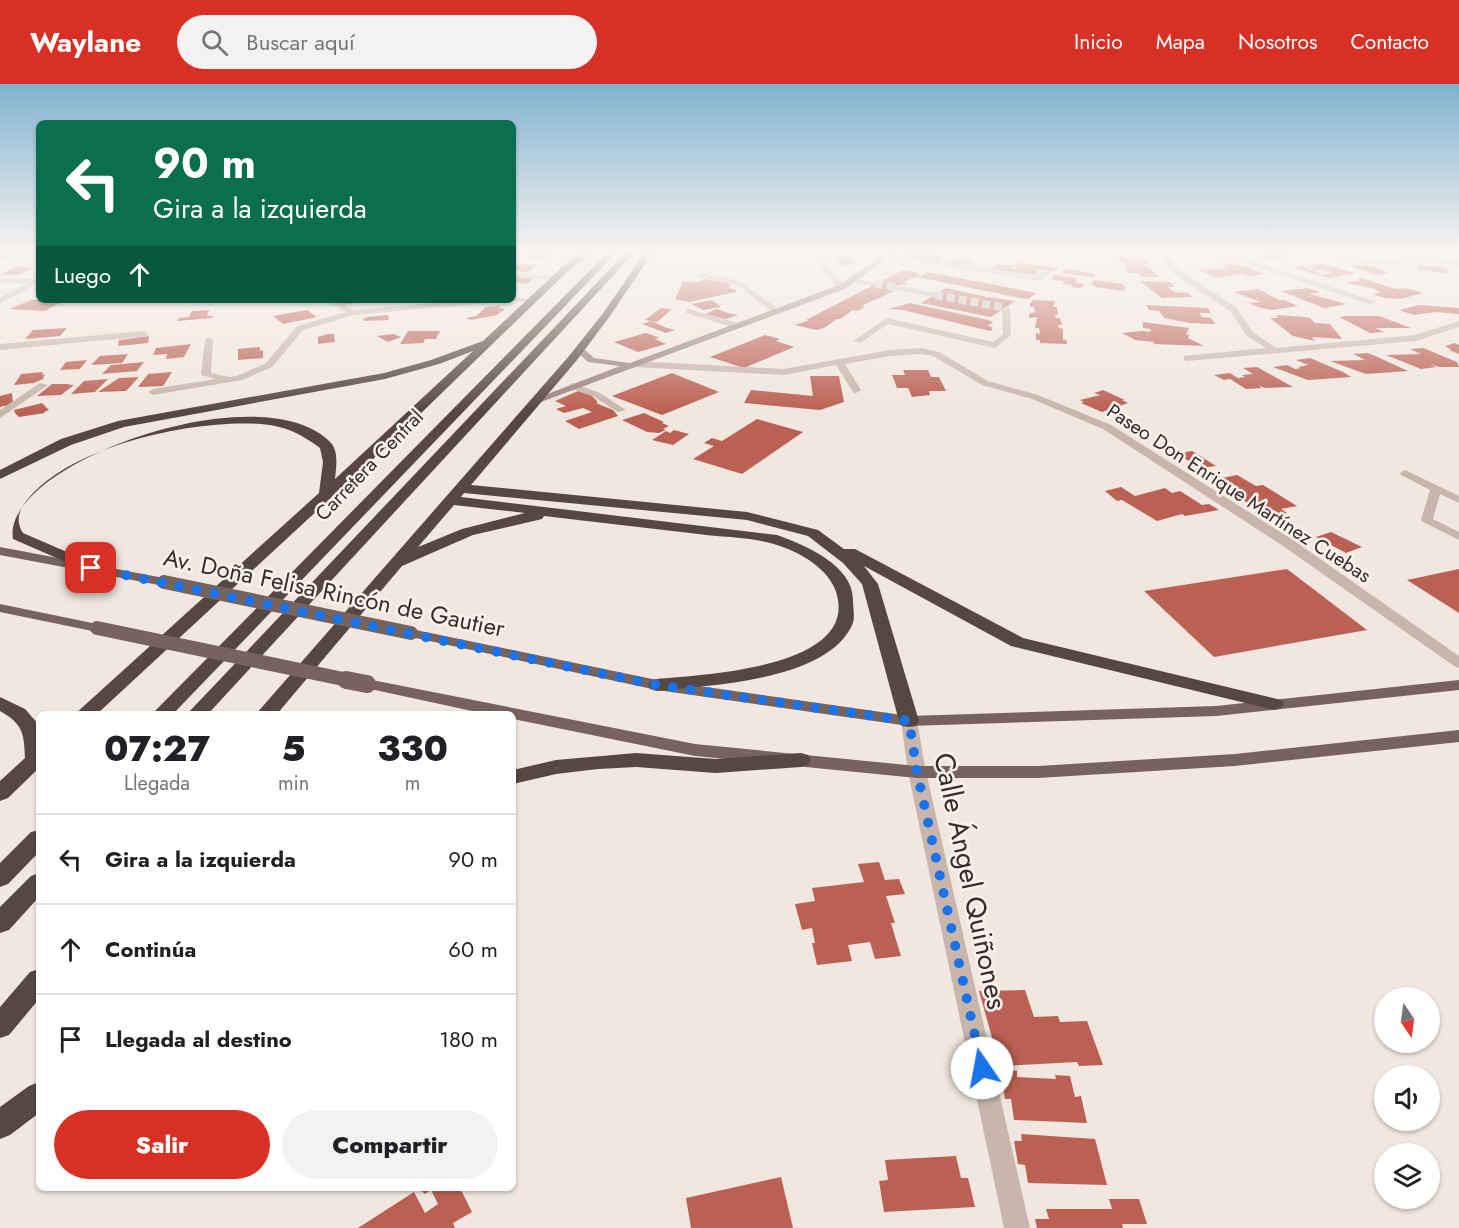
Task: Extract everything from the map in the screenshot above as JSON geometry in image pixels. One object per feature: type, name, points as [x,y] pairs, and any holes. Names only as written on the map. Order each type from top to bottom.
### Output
[{"type":"highway","points":[[88,711],[326,494],[526,305]]},
{"type":"highway","name":"Carretera Central","points":[[165,711],[561,305]]},
{"type":"highway","name":"Carretera Central","points":[[200,711],[581,305]]},
{"type":"highway","points":[[269,711],[537,400],[613,305]]},
{"type":"highway","points":[[0,475],[66,442],[122,424],[385,375],[435,362],[491,340]]},
{"type":"highway","points":[[91,568],[18,536],[12,526],[12,512],[23,492],[50,469],[66,460],[120,439],[208,422],[251,421],[288,426],[311,435],[326,446],[330,462],[326,494]]},
{"type":"highway","points":[[459,488],[747,516],[813,533],[1017,642],[1274,704]]},
{"type":"highway","points":[[449,501],[772,538],[805,550],[818,559],[843,588],[849,608],[844,627],[831,641],[805,659],[748,673],[657,685]]},
{"type":"highway","points":[[391,569],[431,545],[476,528],[531,517],[584,515]]},
{"type":"highway","points":[[813,533],[849,560],[870,584],[909,721]]},
{"type":"highway","points":[[0,704],[18,712],[30,723],[36,749]]},
{"type":"highway","points":[[0,794],[36,758]]},
{"type":"highway","points":[[516,776],[556,767],[608,761],[669,761],[716,766],[801,760]]},
{"type":"highway","points":[[0,878],[36,841]]},
{"type":"highway","points":[[0,923],[36,885]]},
{"type":"highway","points":[[0,1026],[36,984]]},
{"type":"highway","points":[[0,1125],[36,1098]]},
{"type":"main road","name":"Av. Doña Felisa Rincón de Gautier","points":[[0,551],[164,582],[657,685],[909,721],[1181,713],[1459,685]]},
{"type":"main road","points":[[0,608],[498,711]]},
{"type":"main road","points":[[516,715],[694,750],[917,772],[1038,772],[1235,760],[1459,736]]},
{"type":"street","points":[[340,305],[353,313]]},
{"type":"street","points":[[153,392],[239,378],[269,365],[300,328],[353,313],[437,305]]},
{"type":"street","points":[[537,400],[795,305]]},
{"type":"street","points":[[1227,305],[1233,309],[1250,334],[1274,350]]},
{"type":"street","points":[[857,341],[887,321],[995,345],[1007,334],[1006,308]]},
{"type":"street","points":[[689,311],[738,326]]},
{"type":"street","points":[[1187,358],[1416,338],[1459,324]]},
{"type":"street","points":[[0,347],[144,334]]},
{"type":"street","points":[[209,340],[206,375],[239,378]]},
{"type":"street","points":[[579,349],[591,360],[635,364]]},
{"type":"street","name":"Paseo Don Enrique Martínez Cuebas","points":[[635,364],[784,372],[906,351],[936,354],[985,383],[1035,397],[1107,427],[1297,549],[1459,663]]},
{"type":"street","points":[[840,364],[856,390]]},
{"type":"street","points":[[0,415],[43,385]]},
{"type":"street","name":"Calle Ángel Quiñones","points":[[909,721],[917,772],[1017,1228]]},
{"type":"lane","points":[[769,305],[778,312]]},
{"type":"lane","points":[[573,386],[597,395],[621,410]]},
{"type":"lane","points":[[1405,473],[1459,500]]},
{"type":"lane","points":[[1436,489],[1427,520],[1459,537]]},
{"type":"building","points":[[18,305],[55,305],[45,311],[10,309]]},
{"type":"building","points":[[695,305],[721,307],[703,310]]},
{"type":"building","points":[[834,305],[865,307],[857,311],[853,310],[824,328],[816,330],[795,325],[809,320],[806,320]]},
{"type":"building","points":[[902,305],[921,305],[988,320],[993,322],[987,326],[993,329],[990,331],[903,310],[889,309]]},
{"type":"building","points":[[933,305],[1008,305],[991,317]]},
{"type":"building","points":[[1054,305],[1057,307],[1056,318],[1060,318],[1062,325],[1058,325],[1063,329],[1063,340],[1066,340],[1067,344],[1040,343],[1040,340],[1036,340],[1036,333],[1040,334],[1039,328],[1035,328],[1037,317],[1029,318],[1029,314],[1035,312],[1034,307],[1030,307]]},
{"type":"building","points":[[1146,305],[1208,308],[1211,313],[1199,313],[1202,317],[1211,318],[1215,324],[1190,323],[1164,318],[1159,311],[1149,310]]},
{"type":"building","points":[[1254,305],[1298,306],[1272,310]]},
{"type":"building","points":[[1317,305],[1338,305],[1324,308]]},
{"type":"building","points":[[1424,305],[1459,308],[1459,314],[1435,312],[1414,315],[1399,310]]},
{"type":"building","points":[[501,306],[499,308],[505,309],[497,315],[471,320],[466,318],[476,316],[486,307]]},
{"type":"building","points":[[661,308],[672,309],[657,322],[645,320]]},
{"type":"building","points":[[717,309],[738,315],[726,319],[705,314]]},
{"type":"building","points":[[209,310],[207,316],[214,316],[212,318],[177,321],[179,318],[189,317],[192,311]]},
{"type":"building","points":[[307,310],[317,317],[283,324],[273,316]]},
{"type":"building","points":[[388,315],[389,320],[364,321],[363,319],[367,317]]},
{"type":"building","points":[[1276,315],[1305,317],[1315,323],[1330,324],[1342,339],[1312,337],[1315,341],[1293,336],[1270,318],[1278,318]]},
{"type":"building","points":[[1379,316],[1411,328],[1375,328],[1384,332],[1370,333],[1339,317]]},
{"type":"building","points":[[651,321],[675,330],[666,333],[642,324]]},
{"type":"building","points":[[1143,322],[1189,328],[1186,334],[1189,335],[1188,338],[1204,346],[1154,344],[1154,342],[1135,340],[1122,333],[1150,332],[1151,329],[1143,328]]},
{"type":"building","points":[[67,328],[60,336],[25,339],[33,330]]},
{"type":"building","points":[[408,331],[440,331],[436,339],[425,339],[423,343],[400,344]]},
{"type":"building","points":[[646,333],[660,338],[655,339],[666,344],[638,352],[614,342]]},
{"type":"building","points":[[334,334],[335,342],[318,344],[318,337]]},
{"type":"building","points":[[393,334],[401,337],[388,342],[377,336]]},
{"type":"building","points":[[765,335],[780,339],[776,341],[794,347],[744,368],[710,357]]},
{"type":"building","points":[[149,336],[148,343],[118,346],[119,340]]},
{"type":"building","points":[[1455,343],[1459,345],[1459,354],[1445,346]]},
{"type":"building","points":[[191,344],[184,357],[166,359],[167,354],[153,355],[156,348]]},
{"type":"building","points":[[260,347],[260,351],[263,350],[263,358],[238,360],[238,349]]},
{"type":"building","points":[[1423,348],[1457,362],[1459,367],[1439,367],[1431,364],[1436,367],[1421,369],[1386,355],[1421,354],[1410,349]]},
{"type":"building","points":[[1367,353],[1408,371],[1366,374],[1330,361],[1365,360],[1353,354]]},
{"type":"building","points":[[128,354],[122,363],[91,365],[100,356]]},
{"type":"building","points":[[1310,358],[1351,377],[1308,380],[1273,367],[1287,365],[1295,369],[1301,368],[1298,367],[1308,365],[1296,360]]},
{"type":"building","points":[[87,360],[80,369],[60,370],[66,362]]},
{"type":"building","points":[[144,362],[137,371],[102,374],[111,365]]},
{"type":"building","points":[[1257,367],[1293,387],[1265,388],[1258,385],[1262,388],[1246,389],[1230,379],[1224,380],[1214,375],[1230,373],[1238,378],[1245,377],[1242,375],[1253,374],[1243,368]]},
{"type":"building","points":[[903,370],[928,370],[931,377],[939,377],[946,391],[929,391],[930,395],[912,397],[908,388],[897,388],[892,375],[905,375]]},
{"type":"building","points":[[43,372],[42,375],[45,374],[43,379],[34,383],[14,385],[21,374]]},
{"type":"building","points":[[172,372],[163,386],[138,387],[148,374]]},
{"type":"building","points":[[672,373],[719,392],[662,415],[612,396]]},
{"type":"building","points":[[810,376],[839,376],[844,402],[820,410],[744,403],[751,390],[813,396]]},
{"type":"building","points":[[139,377],[126,391],[98,392],[119,378]]},
{"type":"building","points":[[108,379],[95,392],[71,394],[84,381]]},
{"type":"building","points":[[52,384],[74,385],[61,395],[37,396]]},
{"type":"building","points":[[1103,390],[1128,403],[1102,412],[1081,403],[1084,402],[1080,400],[1100,395],[1094,393]]},
{"type":"building","points":[[578,391],[591,395],[598,402],[596,403],[613,410],[618,416],[579,429],[565,421],[592,412],[583,408],[564,413],[556,409],[566,406],[555,401]]},
{"type":"building","points":[[12,393],[13,404],[0,407],[0,396]]},
{"type":"building","points":[[42,403],[49,410],[45,413],[19,417],[14,410]]},
{"type":"building","points":[[644,413],[669,426],[659,433],[647,432],[622,420]]},
{"type":"building","points":[[757,419],[803,432],[742,474],[693,459],[714,446],[704,443],[712,438],[722,441]]},
{"type":"building","points":[[674,430],[689,434],[673,445],[652,440],[666,431],[670,433]]},
{"type":"building","points":[[1192,451],[1216,466],[1201,468],[1177,454]]},
{"type":"building","points":[[1237,475],[1256,486],[1263,485],[1297,506],[1281,509],[1287,513],[1279,515],[1272,511],[1263,513],[1212,480]]},
{"type":"building","points":[[1121,487],[1135,496],[1165,488],[1172,493],[1180,491],[1202,505],[1209,504],[1219,510],[1185,516],[1182,514],[1157,521],[1122,500],[1117,501],[1105,491]]},
{"type":"building","points":[[1331,532],[1362,547],[1346,553],[1316,537]]},
{"type":"building","points":[[1287,569],[1367,630],[1214,657],[1144,591]]},
{"type":"building","points":[[1459,569],[1459,613],[1407,580]]},
{"type":"building","points":[[879,862],[885,880],[899,879],[905,894],[886,896],[895,923],[891,923],[901,956],[875,959],[870,942],[848,945],[852,961],[817,965],[812,943],[815,943],[812,928],[802,930],[795,904],[815,901],[812,888],[864,882],[858,864]]},
{"type":"building","points":[[1025,990],[1034,1017],[1058,1016],[1060,1022],[1087,1021],[1103,1065],[1079,1066],[1077,1062],[1000,1066],[979,991]]},
{"type":"building","points":[[1000,1070],[1017,1071],[1017,1077],[1056,1079],[1055,1075],[1070,1076],[1075,1097],[1081,1096],[1087,1123],[1014,1120],[1011,1099],[1005,1099]]},
{"type":"building","points":[[1021,1134],[1095,1139],[1107,1185],[1028,1183],[1025,1165],[1018,1164],[1014,1141],[1022,1141]]},
{"type":"building","points":[[956,1156],[961,1178],[968,1178],[975,1207],[884,1212],[879,1181],[888,1180],[885,1160]]},
{"type":"building","points":[[781,1177],[793,1228],[691,1228],[686,1198]]},
{"type":"building","points":[[432,1191],[462,1191],[472,1212],[453,1223],[455,1228],[358,1228],[414,1192],[425,1213],[438,1204]]},
{"type":"building","points":[[1109,1199],[1139,1199],[1147,1224],[1122,1224],[1123,1228],[1037,1228],[1035,1219],[1049,1219],[1046,1209],[1112,1209]]},
{"type":"tunnel","points":[[992,305],[1006,308]]},
{"type":"route","points":[[91,568],[657,685],[909,721],[917,772],[982,1068]]}]
